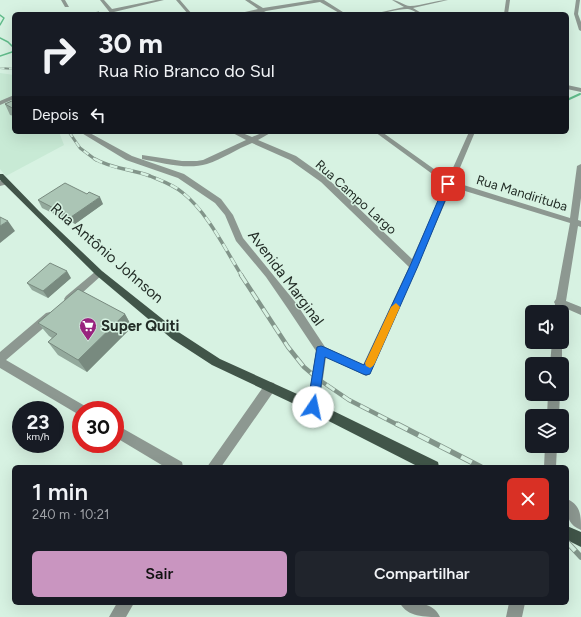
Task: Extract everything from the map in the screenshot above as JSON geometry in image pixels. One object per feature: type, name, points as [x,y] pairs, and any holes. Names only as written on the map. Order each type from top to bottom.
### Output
[{"type":"main road","name":"Rua Antônio Johnson","points":[[2,181],[99,273],[176,336],[216,362],[313,407],[429,465]]},
{"type":"main road","points":[[569,534],[581,540]]},
{"type":"street","points":[[63,0],[67,6]]},
{"type":"street","points":[[102,0],[112,12],[159,0]]},
{"type":"street","points":[[178,0],[188,12]]},
{"type":"street","points":[[247,0],[264,12]]},
{"type":"street","points":[[250,12],[321,0],[341,12]]},
{"type":"street","points":[[394,0],[417,12]]},
{"type":"street","points":[[384,12],[446,0]]},
{"type":"street","points":[[506,12],[508,0]]},
{"type":"street","points":[[578,0],[581,30]]},
{"type":"street","points":[[569,88],[581,90]]},
{"type":"street","points":[[0,103],[12,98]]},
{"type":"street","name":"Avenida Marginal","points":[[87,134],[129,158],[181,176],[218,201],[229,215],[239,239],[283,293],[321,350],[313,407]]},
{"type":"street","name":"Rua Campo Largo","points":[[239,134],[293,158],[324,180],[414,266]]},
{"type":"street","points":[[120,152],[182,165],[194,165],[205,162],[265,134]]},
{"type":"street","name":"Rua Mandirituba","points":[[381,134],[448,184],[578,223]]},
{"type":"street","points":[[321,350],[366,371],[414,266],[448,184],[471,134]]},
{"type":"street","points":[[559,305],[578,223],[581,166]]},
{"type":"street","points":[[72,404],[0,360],[99,273]]},
{"type":"street","points":[[569,309],[581,311]]},
{"type":"street","points":[[214,465],[270,387]]},
{"type":"street","points":[[124,435],[174,465]]},
{"type":"street","points":[[550,465],[551,453]]},
{"type":"street","points":[[569,508],[581,523]]},
{"type":"street","points":[[117,617],[125,605]]},
{"type":"street","points":[[411,605],[432,617]]},
{"type":"street","points":[[514,617],[517,605]]},
{"type":"shaded area","points":[[0,73],[12,75],[12,134],[60,134],[64,145],[6,176],[0,169]]},
{"type":"building","points":[[12,101],[12,108],[5,104]]},
{"type":"building","points":[[65,183],[87,194],[89,192],[100,197],[71,217],[38,200]]},
{"type":"building","points":[[0,217],[8,221],[0,226]]},
{"type":"building","points":[[50,263],[67,271],[43,291],[27,283]]},
{"type":"building","points":[[78,289],[125,314],[78,360],[48,342],[57,334],[38,323]]},
{"type":"waterway","points":[[0,15],[4,18],[0,25]]},
{"type":"waterway","points":[[0,38],[12,46]]},
{"type":"waterway","points":[[0,56],[12,52]]},
{"type":"waterway","points":[[569,99],[580,94]]},
{"type":"railway","points":[[0,68],[12,69]]},
{"type":"railway","points":[[70,134],[80,148],[96,160]]},
{"type":"railway","points":[[95,159],[108,165],[150,176],[168,183],[179,190],[192,201],[208,221],[242,276]]},
{"type":"railway","points":[[241,275],[288,347],[304,367],[318,379],[349,400],[398,425]]},
{"type":"railway","points":[[397,424],[477,465]]},
{"type":"railway","points":[[569,544],[581,557]]},
{"type":"slow traffic","points":[[370,363],[396,307]]},
{"type":"place","name":"Super Quiti","points":[[88,341]]},
{"type":"route","points":[[313,407],[321,350],[366,371],[414,266],[448,184]]}]
